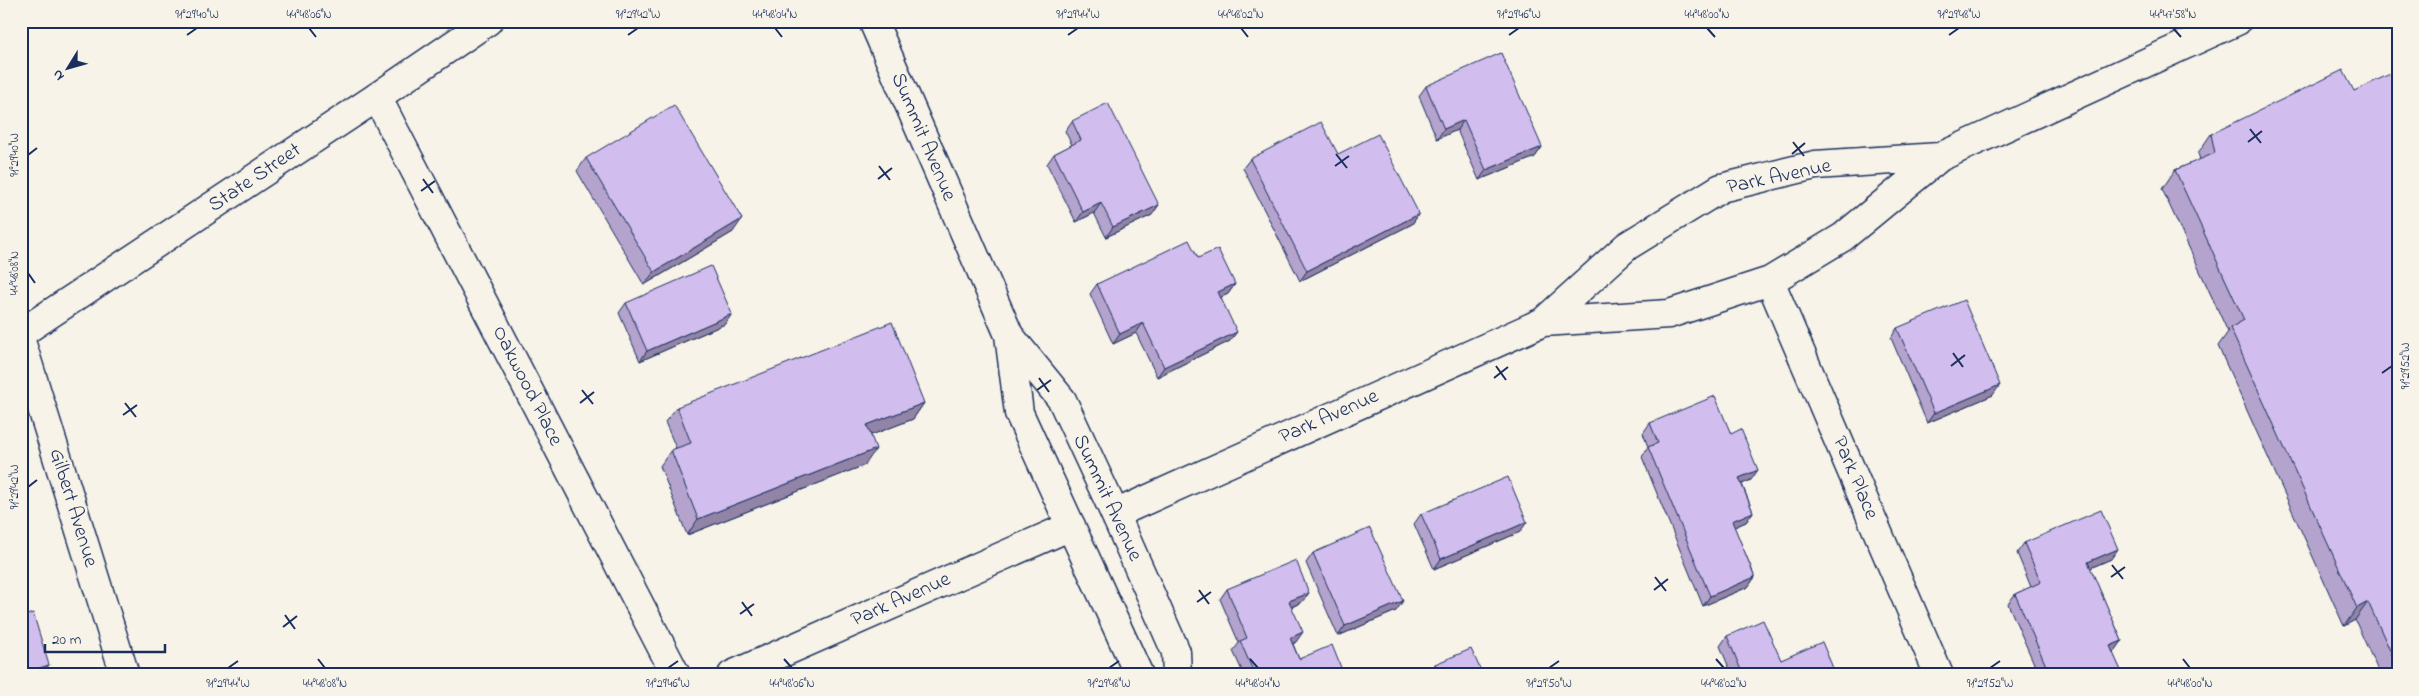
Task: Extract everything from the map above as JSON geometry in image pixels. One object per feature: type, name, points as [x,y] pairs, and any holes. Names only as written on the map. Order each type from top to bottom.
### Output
[{"type":"street","name":"State Street","points":[[21,333],[377,98],[488,21]]},
{"type":"street","name":"Summit Avenue","points":[[873,21],[1009,335],[1062,400],[1176,652],[1178,675]]},
{"type":"street","name":"Park Avenue","points":[[1543,322],[1669,314],[1770,281],[1843,237],[1940,157],[2237,21]]},
{"type":"street","name":"Oakwood Place","points":[[377,98],[676,675]]},
{"type":"street","name":"Park Avenue","points":[[1115,514],[1543,322],[1627,246],[1721,188],[1815,165],[1940,157]]},
{"type":"street","name":"Park Place","points":[[1770,281],[1939,675]]},
{"type":"street","name":"Summit Avenue","points":[[1009,335],[1019,413],[1139,675]]},
{"type":"street","name":"Gilbert Avenue","points":[[21,341],[126,675]]},
{"type":"street","name":"Park Avenue","points":[[732,675],[1071,526]]},
{"type":"building","points":[[1501,53],[1542,147],[1486,170],[1464,120],[1444,129],[1426,86]]},
{"type":"building","points":[[2343,70],[2354,91],[2390,74],[2398,92],[2398,668],[2368,602],[2357,608],[2230,328],[2244,320],[2175,170],[2215,153],[2211,134]]},
{"type":"building","points":[[1108,103],[1159,205],[1113,227],[1101,203],[1083,212],[1054,154],[1081,140],[1072,121]]},
{"type":"building","points":[[674,105],[742,219],[654,272],[586,158]]},
{"type":"building","points":[[1321,122],[1338,154],[1378,134],[1419,214],[1307,271],[1250,159]]},
{"type":"building","points":[[1189,240],[1198,258],[1218,249],[1235,284],[1218,292],[1237,332],[1164,367],[1143,323],[1120,334],[1097,284]]},
{"type":"building","points":[[711,266],[732,314],[647,351],[626,303]]},
{"type":"building","points":[[1964,300],[2000,385],[1934,413],[1897,328]]},
{"type":"building","points":[[892,322],[924,403],[867,425],[876,449],[698,519],[671,450],[691,443],[677,407]]},
{"type":"building","points":[[1715,396],[1731,434],[1741,429],[1758,470],[1739,478],[1753,512],[1732,521],[1755,577],[1710,596],[1648,447],[1658,443],[1650,423]]},
{"type":"building","points":[[1508,477],[1527,522],[1441,559],[1421,514]]},
{"type":"building","points":[[2101,510],[2118,549],[2088,562],[2122,641],[2110,646],[2123,675],[2050,675],[2015,594],[2041,582],[2024,543]]},
{"type":"building","points":[[1370,528],[1403,601],[1345,626],[1313,553]]},
{"type":"building","points":[[1296,560],[1309,593],[1289,601],[1303,632],[1290,638],[1299,659],[1332,645],[1344,675],[1289,675],[1287,669],[1274,675],[1255,675],[1240,641],[1247,638],[1227,589]]},
{"type":"building","points":[[33,613],[49,665],[21,674],[21,617]]},
{"type":"building","points":[[1763,620],[1781,660],[1822,642],[1836,675],[1743,675],[1727,636]]},
{"type":"building","points":[[1471,649],[1483,675],[1439,675],[1435,664]]}]
